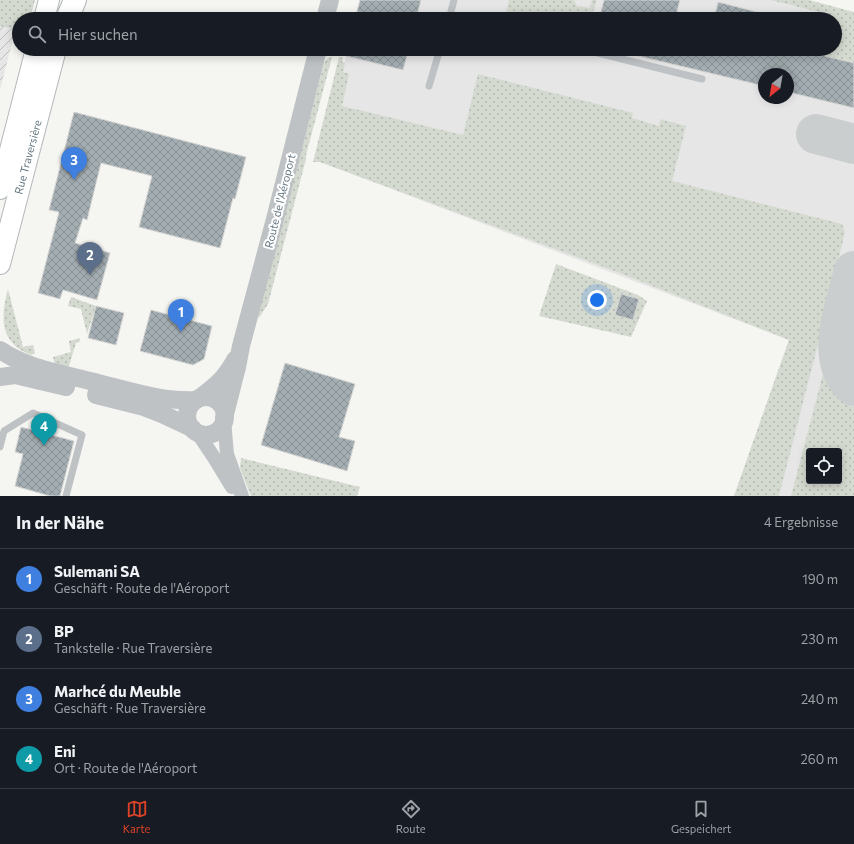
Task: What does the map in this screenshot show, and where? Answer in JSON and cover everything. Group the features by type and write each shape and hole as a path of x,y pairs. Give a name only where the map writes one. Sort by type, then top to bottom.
{"highway":[{"path":"70,12 75,0"}],"main road":[{"path":"46,12 49,0"},
{"path":"65,12 68,0"},
{"name":"Rue Traversière","path":"0,189 34,56"},
{"name":"Rue Traversière","path":"0,264 54,56"}],"street":[{"path":"327,12 330,0"},
{"name":"Route de l'Aéroport","path":"242,496 227,454 224,419 238,367 239,352 276,219 316,56"},
{"path":"0,350 19,361 47,370 168,399 213,398 222,406 224,419 222,426 213,433 202,434 162,414 144,407 15,375 0,377"},
{"name":"Route de l'Aéroport","path":"199,399 226,375 239,352"},
{"path":"199,399 189,408 187,413 189,424 216,459 237,496"}],"lane":[{"path":"450,12 454,0"},
{"path":"429,86 438,56"},
{"path":"610,56 702,79"},
{"path":"0,446 4,431 33,413 82,435 66,496"}],"shaded area":[{"path":"0,0 23,0 20,12 12,12 12,43 0,90"},
{"path":"0,0 35,0 32,12 12,12 12,29 0,26"},
{"path":"361,0 770,0 818,12 358,12"},
{"path":"509,0 574,0 577,6 590,8 592,0 597,0 593,12 506,12"},
{"path":"770,0 809,0 854,12 854,63 825,56 842,56 842,12 819,12"},
{"path":"842,18 854,21 854,496 734,496 789,340 320,162 346,56 842,56"},
{"path":"332,57 268,304 259,318 258,315 324,63 327,59"},
{"path":"339,57 343,57 342,62 345,63 343,72 349,74 342,106 463,135 478,74 633,113 632,118 659,126 660,119 686,126 672,181 842,224 845,232 779,496 734,496 789,340 612,270 320,162 313,162"},
{"path":"556,264 638,295 647,301 631,337 539,316"},
{"path":"8,289 23,347 33,345 35,353 31,355 13,344 5,328 4,310"},
{"path":"71,297 96,306 87,334 81,309 68,306"},
{"path":"80,338 80,341 76,343 68,369 55,364 53,357 71,352 69,341"},
{"path":"824,370 836,391 844,400 854,407 854,496 791,496"},
{"path":"241,458 360,487 357,496 251,496 240,468"}],"building":[{"path":"360,0 421,0 418,12 357,12"},
{"path":"604,0 680,0 677,12 601,12"},
{"path":"718,2 757,12 716,12"},
{"path":"346,56 407,56 403,70"},
{"path":"638,56 825,56 854,63 854,108 794,93 794,68 758,68 758,85"},
{"path":"74,112 246,157 235,199 233,198 220,248 139,227 152,176 101,163 87,220 83,218 75,243 110,253 97,300 63,290 60,299 38,293 59,212 49,210"},
{"path":"621,294 639,299 633,320 615,315"},
{"path":"96,306 124,313 116,345 88,338"},
{"path":"151,310 212,326 204,359 193,365 140,351"},
{"path":"285,363 355,384 339,437 355,441 347,471 261,445"},
{"path":"21,427 74,441 60,496 50,496 15,486 23,454 15,452"}],"taxiway":[{"path":"816,134 854,144"},
{"path":"854,271 842,315 838,346 840,361 845,374 854,386"}],"place":[{"name":"Marhcé du Meuble","path":"74,180"},
{"name":"BP","path":"90,275"},
{"name":"Sulemani SA","path":"181,332"},
{"name":"Eni","path":"44,446"}]}
